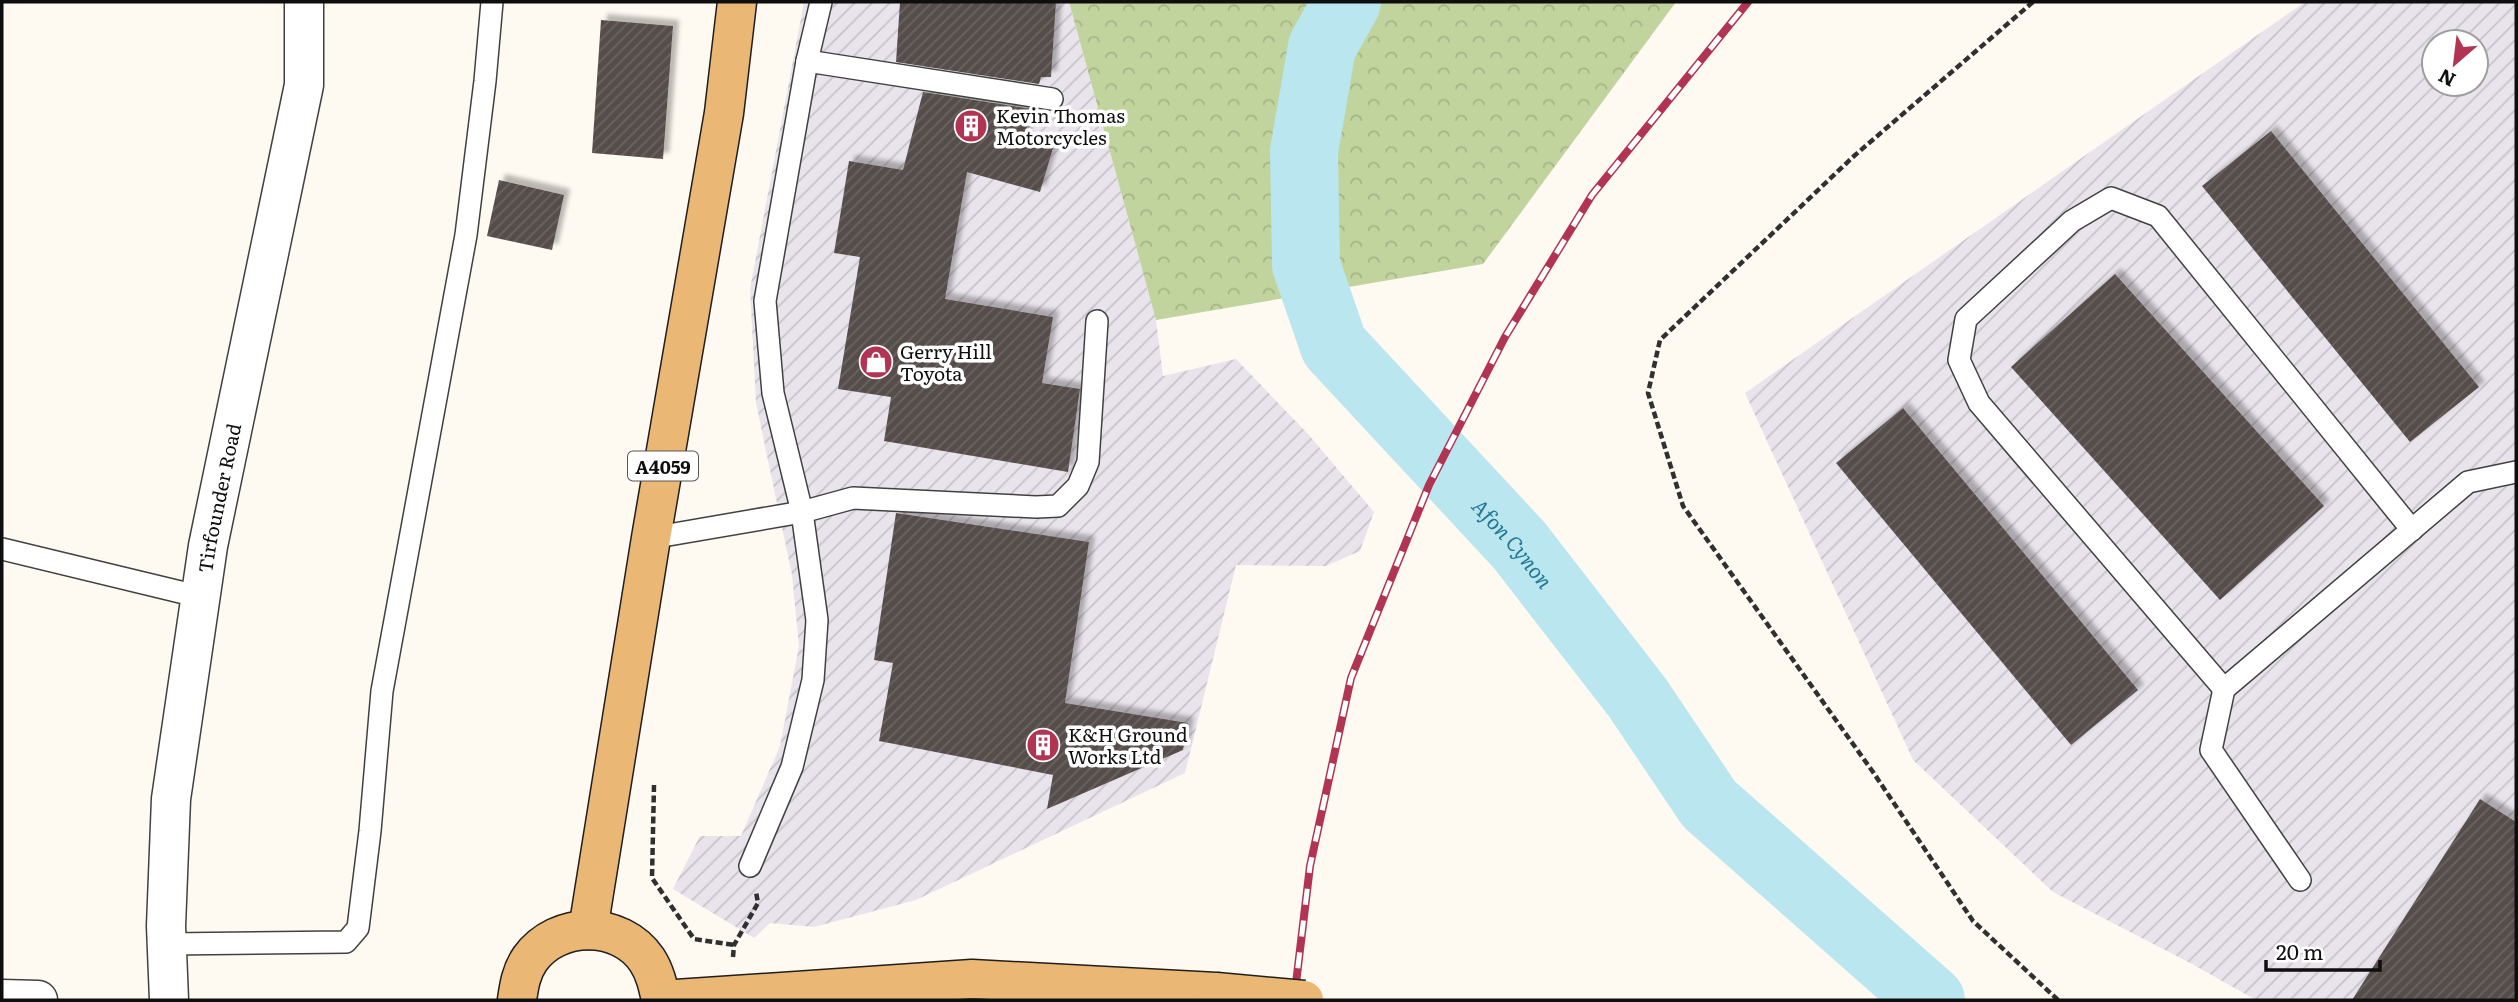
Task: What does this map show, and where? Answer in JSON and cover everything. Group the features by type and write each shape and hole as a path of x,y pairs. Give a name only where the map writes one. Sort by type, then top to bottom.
{"main road":[{"name":"A4059","path":"588,930 651,538 724,113 737,2"},
{"path":"517,1000 520,980 530,960 545,944 566,933 588,930 610,933 630,943 646,958 656,978 661,1000 972,979 1216,992 1304,1000"}],"street":[{"name":"Tirfounder Road","path":"169,1000 167,944 171,799 208,546 304,86 304,2"},
{"path":"2,999 38,1000"}],"lane":[{"path":"167,944 346,942 358,928 383,691 466,235 492,2"},
{"path":"750,866 792,767 813,680 817,620 802,512 773,393 765,301 807,61 821,2"},
{"path":"807,61 1052,99"},
{"path":"2224,689 1979,403 1959,360 1966,319 2072,221 2112,198 2158,216 2412,530"},
{"path":"651,538 802,512 853,498 1036,508 1058,506 1078,486 1088,462 1097,321"},
{"path":"2300,880 2211,750 2224,689 2469,482 2516,472"},
{"path":"2,549 201,597"}],"path":[{"path":"2034,2 1854,156 1660,340 1648,393 1683,506 1873,772 1973,921 2058,1000"},
{"path":"654,772 652,878 694,939 734,945"},
{"path":"730,996 734,945 758,904 750,866"}],"shaded area":[{"path":"804,2 1069,2 1156,320 1163,376 1236,359 1308,434 1374,512 1360,551 1326,566 1236,565 1185,773 916,900 814,927 770,923 754,938 673,889 700,836 741,836 780,746 799,646 792,575 756,403 750,289"},
{"path":"2305,2 2516,2 2516,1000 2256,1000 2053,892 1913,760 1745,393"}],"green space":[{"path":"1069,2 1676,2 1483,264 1156,320"}],"building":[{"path":"900,2 1056,2 1051,77 1041,77 1039,84 896,62"},
{"path":"601,20 673,26 663,159 592,153"},
{"path":"923,92 1032,109 1024,140 1053,148 1040,192 967,172 945,299 1053,317 1042,383 1080,389 1068,472 884,441 891,397 838,389 860,257 834,253 849,161 903,170"},
{"path":"2271,131 2479,387 2410,442 2202,186"},
{"path":"499,180 564,195 552,250 487,236"},
{"path":"2115,274 2324,506 2220,600 2011,367"},
{"path":"1903,408 2138,690 2071,745 1836,463"},
{"path":"896,513 1089,542 1065,703 1188,723 1183,750 1047,809 1053,775 879,741 893,663 874,660"},
{"path":"2480,799 2516,822 2516,1000 2352,1000"}],"waterway":[{"name":"Afon Cynon","path":"1347,2 1322,47 1304,151 1306,265 1334,346 1519,545 1637,697 1709,804 1931,1000"}],"railway":[{"path":"1294,1000 1310,866 1351,678 1429,485 1505,337 1592,195 1748,2"}],"place":[{"name":"Kevin Thomas Motorcycles","path":"971,126"},
{"name":"Gerry Hill Toyota","path":"876,362"},
{"name":"K&H Ground Works Ltd","path":"1043,745"}]}
